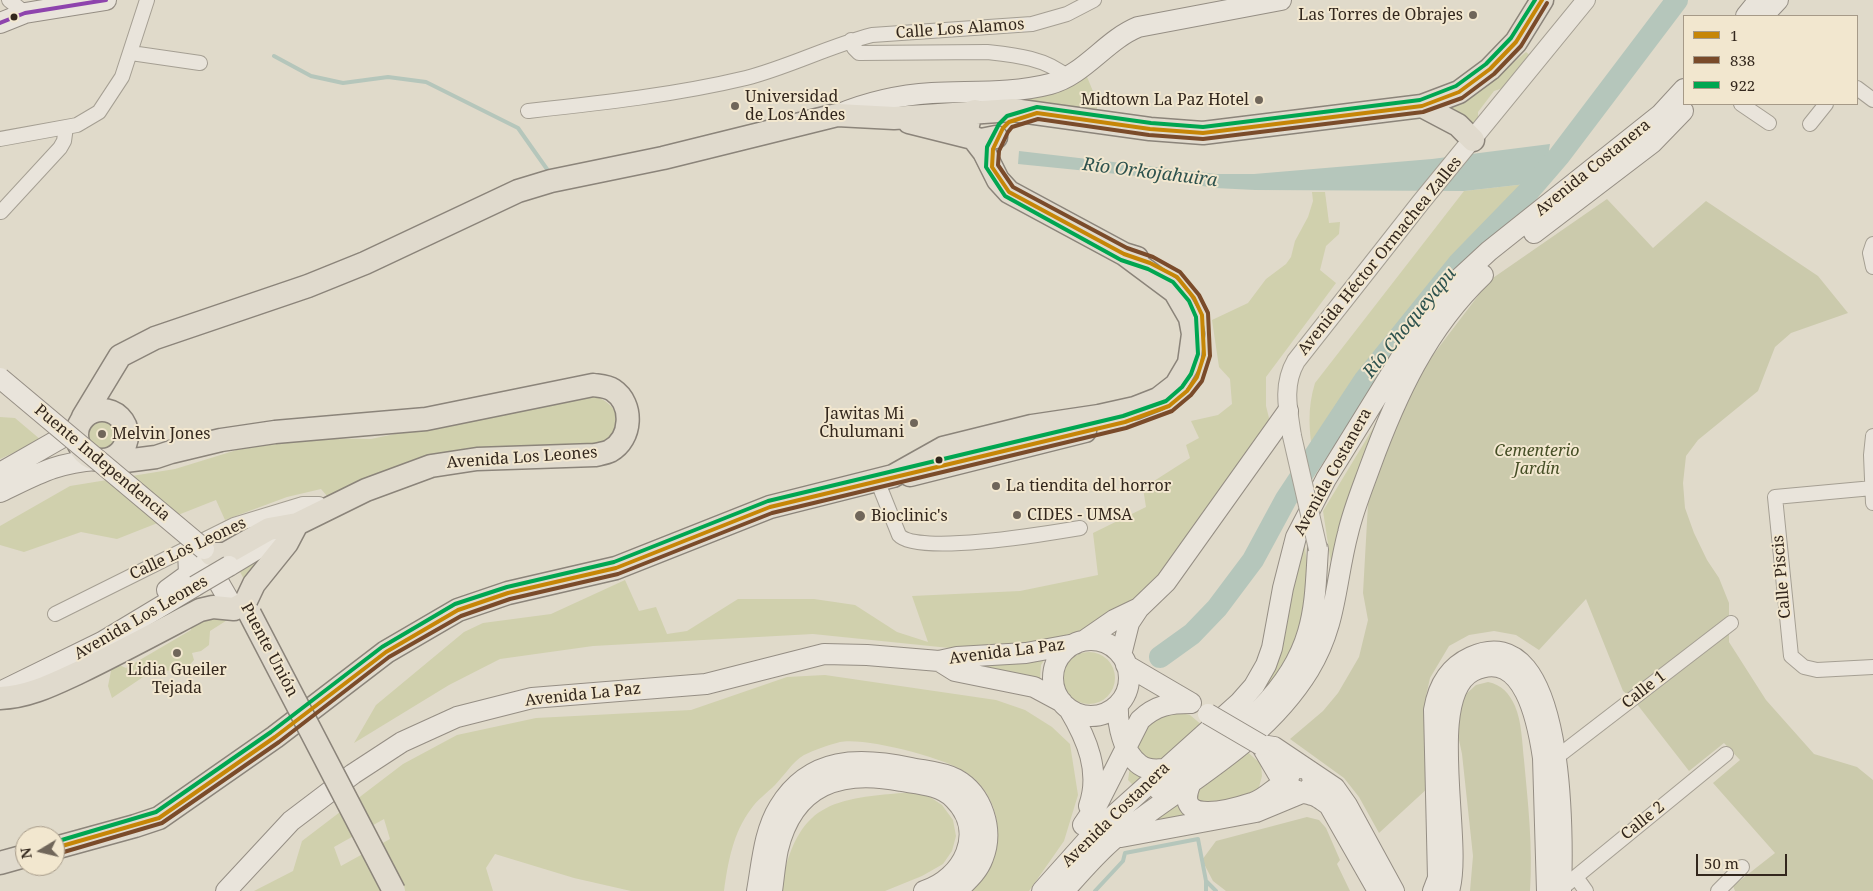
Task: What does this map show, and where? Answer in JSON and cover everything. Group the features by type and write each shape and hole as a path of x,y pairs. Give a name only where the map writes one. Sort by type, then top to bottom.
{"main road":[{"path":"0,23 25,13 106,0"},
{"path":"105,459 91,458 80,449 76,436 80,423 120,356 155,338 308,286 357,266 518,191 551,181 663,158 836,115 867,102 930,93 1024,89 1051,84 1067,77 1124,33 1138,27 1281,0"},
{"path":"836,115 894,118 999,109 1037,112 1150,129 1203,133 1422,106 1459,92 1490,69 1516,42 1542,0"},
{"path":"1747,15 1759,0"},
{"path":"1764,15 1778,0"},
{"name":"Avenida Costanera","path":"1147,792 1163,770 1240,703 1262,672 1272,648 1282,588 1296,537 1326,479 1400,356 1450,287 1490,251 1661,114 1683,90"},
{"name":"Avenida Costanera","path":"1064,891 1114,839 1190,785 1281,710 1311,667 1333,619 1348,532 1371,465 1397,398 1440,323 1464,293 1493,266 1652,143 1689,105"},
{"path":"1422,106 1458,125 1473,140"},
{"path":"65,845 159,818 275,738 386,652 458,610 508,593 616,568 770,507 1132,420 1154,413 1184,395 1197,377 1204,356 1204,333 1198,307 1186,287 1176,277 1150,263 1124,254 1009,192 984,152 970,136 967,123 975,111"},
{"path":"992,167 996,138 1009,122 1037,112"},
{"path":"894,118 981,140 996,138"},
{"path":"0,492 49,468 74,462 105,459 124,447 123,424 116,386 121,372 135,348"},
{"name":"Puente Independencia","path":"0,378 208,555"},
{"name":"Avenida Los Leones","path":"105,459 125,461 156,457 171,452 275,432 426,419 594,386 612,390 626,407 628,419 626,432 619,443 610,451 595,455 477,459 431,466 366,490 297,524"},
{"name":"Puente Independencia","path":"0,393 208,555"},
{"path":"0,473 80,423 98,409 107,410 123,424"},
{"path":"1163,770 1151,770 1140,766 1126,746 1117,722 1121,700 1128,686 1124,660 1129,623 1139,608 1166,582 1198,541 1288,411"},
{"name":"Avenida Los Leones","path":"123,424 142,442 171,452"},
{"path":"37,676 44,663 93,636 186,578 190,570 208,555 219,555 231,551 269,529 297,524"},
{"path":"0,698 28,694 52,684 110,658 200,610 213,607 242,611 254,584 287,543 297,524"},
{"path":"1318,549 1327,573 1325,639"},
{"path":"1077,853 1097,841 1147,792 1256,714 1272,698 1289,674 1310,625 1316,591 1318,549"},
{"name":"Avenida Los Leones","path":"0,692 37,676 102,642 195,586 208,555"},
{"name":"Puente Unión","path":"208,555 215,576 242,611 394,891"},
{"path":"1077,853 1083,825 1092,798 1093,773 1090,752 1082,730 1056,692 1054,670 1062,654 1114,620 1139,608"},
{"name":"Puente Unión","path":"242,611 379,891"},
{"path":"1080,642 1106,643 1124,660 1171,693 1261,745 1274,748 1329,805 1344,814 1383,887"},
{"name":"Avenida La Paz","path":"226,891 291,821 353,774 402,742 458,717 532,698 706,684 824,654 867,655 939,661 957,657 1026,653 1080,642"},
{"path":"1433,891 1438,875 1442,751 1455,690 1468,674 1498,652 1518,660 1534,677 1551,731 1550,758 1558,887"},
{"name":"Avenida La Paz","path":"939,661 955,671 1034,687 1065,706"},
{"path":"1065,706 1084,715 1100,715 1121,700 1137,692 1171,693"},
{"path":"1083,825 1098,804 1140,720 1151,710 1161,705 1191,703"},
{"path":"1261,745 1272,764 1273,776 1268,794"},
{"path":"1126,746 1121,772 1123,784 1130,791 1147,792"},
{"path":"1442,751 1452,864 1449,891"},
{"path":"757,891 771,822 789,793 819,771 836,764 857,760 882,762 943,774 964,784 974,794 985,817 987,846 976,872 957,891"},
{"path":"1272,764 1301,778"},
{"path":"772,891 778,850 785,830 806,798 817,789 837,779 857,776 882,776 945,791 962,808 970,829 966,853 953,875 936,887 924,891"},
{"path":"1190,785 1186,795 1187,801 1192,809 1201,813 1253,803 1280,784 1301,778"},
{"path":"1114,839 1256,812 1301,778"},
{"name":"Avenida Costanera","path":"1042,891 1077,853"},
{"path":"0,862 15,858"}],"street":[{"path":"9,0 25,13"},
{"path":"0,139 77,125 99,112 122,77 147,0"},
{"name":"Calle Los Alamos","path":"528,111 622,100 747,78 851,40 872,35 1032,24 1066,14 1094,0"},
{"name":"Avenida Héctor Ormachea Zalles","path":"1318,549 1288,411 1287,385 1296,361 1421,202 1586,0"},
{"path":"851,40 854,48 859,53 987,52 1007,54 1048,64 1067,77"},
{"path":"131,53 200,63"},
{"path":"1858,89 1873,100"},
{"path":"1742,105 1769,124"},
{"path":"1810,124 1825,105"},
{"path":"1,212 60,148 64,141 66,127"},
{"path":"1873,244 1870,253 1873,267"},
{"path":"1873,436 1873,503"},
{"path":"885,478 900,535 904,540 911,542 955,543 1013,539 1080,528"},
{"name":"Calle Piscis","path":"1872,488 1775,497 1791,656 1804,667 1816,670 1873,667"},
{"name":"Calle Los Leones","path":"55,614 234,525 304,504 319,504 323,510"},
{"name":"Calle 1","path":"1550,758 1731,623"},
{"name":"Calle 2","path":"1558,887 1726,754"},
{"path":"1718,891 1742,867"},
{"path":"1558,887 1586,891"}],"green space":[{"path":"1526,52 1532,57 1503,88 1494,91 1478,112 1478,121 1474,126 1445,112 1487,85"},
{"path":"1085,72 1097,101 1097,110 1027,101 935,103 1050,94 1065,88"},
{"path":"1544,182 1462,260 1431,293 1360,384 1313,457 1310,420 1315,383 1464,191"},
{"path":"1312,192 1325,192 1329,223 1340,222 1339,234 1326,246 1320,270 1336,283 1266,377 1266,406 1270,422 1163,576 1133,602 1095,626 1015,648 969,650 813,634 593,646 500,659 449,685 354,743 376,705 464,632 483,623 551,614 625,580 639,611 656,607 667,634 687,631 738,599 814,599 855,605 897,632 928,642 912,596 1020,591 1098,575 1093,533 1146,507 1143,488 1190,458 1186,445 1199,438 1191,421 1218,415 1232,404 1230,379 1219,367 1212,320 1248,303 1266,279 1286,264 1291,257 1295,241 1308,217 1313,201"},
{"name":"Cementerio Jardín","path":"1607,199 1653,248 1706,201 1818,276 1848,313 1791,333 1775,347 1758,391 1698,440 1686,456 1683,483 1685,508 1694,533 1707,560 1719,578 1729,603 1729,642 1766,700 1814,754 1857,767 1873,780 1873,891 1735,891 1733,886 1775,853 1713,783 1740,760 1724,743 1689,771 1633,699 1623,691 1586,599 1539,650 1516,635 1494,631 1469,635 1449,646 1430,678 1426,696 1429,787 1379,833 1359,797 1344,778 1290,739 1323,711 1338,693 1359,657 1368,620 1363,593 1368,504 1390,430 1417,376 1490,280"},
{"path":"587,394 608,403 618,418 618,426 614,434 606,441 595,446 456,450 425,458 327,496 321,489 287,497 225,520 216,500 117,539 81,532 24,552 0,545 0,526 70,486 175,469 253,445 300,438 371,439"},
{"path":"0,417 15,418 41,440 0,459"},
{"path":"99,417 112,420 119,432 116,446 104,453 84,438 88,425"},
{"path":"1378,420 1332,570 1323,511"},
{"path":"1304,542 1308,569 1306,600 1295,646 1262,697 1244,707"},
{"path":"280,543 246,583 239,570"},
{"path":"232,617 210,631 209,645 201,651 192,653 194,660 185,670 149,673 112,698 108,686 112,666 117,664 126,668 191,630 192,620"},
{"path":"1089,652 1103,656 1111,664 1115,678 1111,692 1103,700 1089,704 1075,700 1067,692 1063,678 1067,664 1075,656"},
{"path":"1046,657 1041,665 1040,680 956,664"},
{"path":"825,675 996,700 1025,710 1052,727 1070,744 1078,795 1064,841 1029,891 970,891 982,879 991,865 998,832 996,815 990,799 980,785 967,773 957,767 924,755 886,746 852,741 840,742 804,755 753,806 736,838 724,891 631,891 574,878 495,854 486,868 493,891 254,891 293,871 302,841 403,764 457,735 536,718 691,710 787,677","holes":["384,819 390,839 341,866 334,847"]},
{"path":"1488,682 1501,687 1508,693 1519,719 1530,825 1530,891 1470,891 1473,856 1462,754 1456,726 1465,695 1476,685"},
{"path":"1177,712 1190,715 1203,726 1162,761 1149,762 1138,749 1142,734 1156,720"},
{"path":"1244,749 1261,764 1262,776 1258,791 1209,806 1196,801 1197,788"},
{"path":"1130,767 1146,776 1135,787 1128,780"},
{"path":"913,792 930,797 942,805 953,820 956,836 952,851 943,864 922,876 885,891 780,891 787,861 797,839 808,822 822,810 839,803 860,798"},
{"path":"1180,799 1197,819 1136,832"},
{"path":"1307,817 1319,820 1326,828 1340,860 1337,864 1350,891 1226,891 1213,881 1202,860 1216,841"}],"water":[{"name":"Río Orkojahuira","path":"1550,144 1544,182 1464,191 1255,190 1215,188 1147,177 1018,164 1019,151 1216,174 1254,174 1432,159"}],"waterway":[{"name":"Río Choqueyapu","path":"1160,657 1192,634 1217,608 1253,560 1286,499 1364,381 1459,263 1528,192 1559,156 1677,0"},
{"path":"274,56 311,76 343,83 388,77 426,82 518,128 549,172"},
{"path":"1095,891 1123,861 1125,853 1198,839 1206,881 1216,891"},
{"path":"1206,881 1206,891"}],"transit line":[{"path":"0,23 25,13 106,0"},
{"name":"922","path":"65,839 156,812 271,732 382,647 455,604 507,587 614,562 768,501 1123,416 1166,401 1182,387 1191,374 1198,354 1196,317 1189,301 1173,282 1148,269 1121,260 1005,196 986,167 987,147 999,124 1007,116 1037,107 1151,123 1203,127 1420,100 1456,86 1486,64 1511,38 1535,0"},
{"name":"1","path":"65,845 159,818 275,737 386,652 458,610 508,593 616,568 770,507 1125,422 1169,406 1187,391 1197,377 1204,355 1202,315 1194,298 1177,277 1150,263 1124,254 1009,192 992,167 993,149 1003,128 1009,122 1037,113 1150,129 1203,133 1422,106 1459,92 1490,69 1516,42 1542,0"},
{"name":"838","path":"65,852 162,823 279,742 389,657 461,616 510,599 618,574 772,513 1126,428 1172,411 1191,395 1202,381 1210,356 1208,313 1199,295 1180,272 1153,257 1127,248 1013,187 998,165 999,151 1012,127 1038,119 1149,135 1203,139 1423,112 1462,98 1494,74 1521,46 1547,3"}],"place":[{"name":"Las Torres de Obrajes","path":"1473,15"},
{"name":"Midtown La Paz Hotel","path":"1259,100"},
{"name":"Universidad de Los Andes","path":"735,106"},
{"name":"Jawitas Mi Chulumani","path":"914,423"},
{"name":"Melvin Jones","path":"102,434"},
{"name":"La tiendita del horror","path":"996,486"},
{"name":"CIDES - UMSA","path":"1017,515"},
{"name":"Bioclinic's","path":"860,516"},
{"name":"Lidia Gueiler Tejada","path":"177,653"}]}
